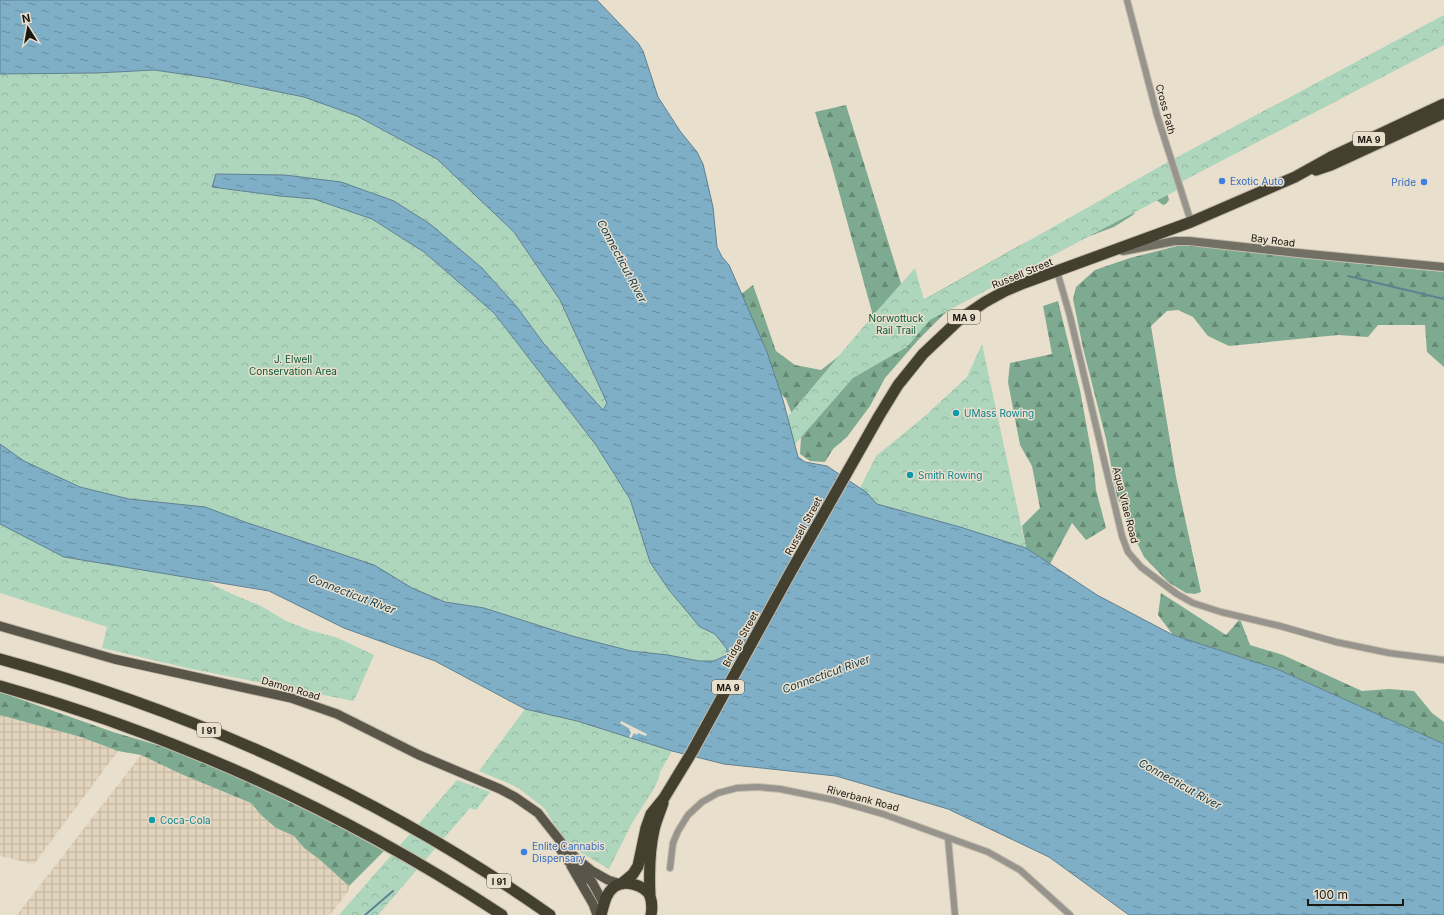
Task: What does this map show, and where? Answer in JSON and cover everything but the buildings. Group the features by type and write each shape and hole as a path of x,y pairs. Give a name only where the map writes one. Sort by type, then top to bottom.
{"highway":[{"name":"Russell Street","path":"789,575 870,432 907,372 951,327 985,302 1006,291 1057,271 1191,222 1295,177 1331,157 1444,104"},
{"name":"Russell Street","path":"1295,177 1331,166 1444,113"},
{"name":"Bridge Street","path":"602,911 606,897 613,888 621,884 633,874 638,866 647,823 651,814 664,798 692,752 789,575"},
{"name":"I 91","path":"0,659 110,692 255,749 317,778 447,848 550,915"},
{"name":"I 91","path":"0,686 98,716 203,756 284,792 391,847 431,870 502,915"},
{"name":"Bridge Street","path":"652,914 649,866 655,828 664,798"},
{"path":"621,884 628,883 638,886 650,896"}],"main road":[{"name":"Bay Road","path":"1100,256 1163,243 1189,241 1444,267"},
{"name":"Damon Road","path":"0,626 114,659 291,698 337,714 418,755 516,797 538,813 570,852 592,871 608,880 621,884"},
{"name":"Damon Road","path":"551,830 560,849 593,904 602,911"},
{"name":"Damon Road","path":"568,861 592,882 602,911"}],"street":[{"name":"Cross Path","path":"1127,0 1157,115 1191,222"},
{"name":"Aqua Vitae Road","path":"1057,271 1070,316 1122,536 1128,552 1140,567 1185,599 1210,609 1280,626 1336,642 1390,653 1444,660"},
{"name":"Riverbank Road","path":"670,868 673,843 678,831 695,808 710,797 727,790 746,787 780,789 840,802 895,817 988,852 1010,863 1030,878 1070,915"},
{"path":"948,838 955,915"}],"shaded area":[{"path":"0,715 81,737 118,751 34,864 0,856"},
{"name":"Coca-Cola","path":"141,755 181,774 251,803 261,815 276,828 294,836 304,848 319,859 349,886 349,890 330,915 17,915"}],"green space":[{"name":"Norwottuck Rail Trail","path":"1444,15 1444,45 1183,181 1177,190 930,320 907,347 853,378 733,515 719,498 875,313 915,268 924,300 1166,163"},
{"name":"J. Elwell Conservation Area","path":"154,70 210,78 304,97 357,116 437,159 514,232 560,300 607,403 603,411 544,344 517,307 482,268 285,175 217,174 212,187 314,199 372,219 424,252 494,313 596,445 630,499 650,562 669,590 700,627 715,634 727,649 727,655 714,661 699,661 668,655 631,651 572,636 484,608 445,602 205,507 129,499 80,487 24,461 0,444 0,74 97,73"},
{"path":"846,105 907,303 918,303 1019,246 1095,209 1165,185 1169,200 1163,205 1151,196 1144,199 1133,215 1114,227 1076,241 969,292 919,339 885,378 870,406 847,437 833,449 825,462 810,461 800,454 801,438 786,399 774,386 740,295 753,285 776,351 795,365 821,370 869,333 872,312 831,163 815,112"},
{"path":"1181,245 1205,245 1333,261 1444,272 1444,367 1427,352 1425,325 1378,325 1368,337 1338,335 1229,346 1208,336 1193,317 1178,310 1167,311 1151,326 1176,477 1201,592 1195,594 1186,593 1168,582 1144,557 1130,528 1117,496 1106,439 1083,348 1073,299 1076,287 1095,270 1130,258"},
{"path":"1058,301 1080,390 1094,467 1096,490 1106,528 1086,540 1072,523 1050,564 1026,548 1022,526 1040,508 1032,466 1020,445 1008,382 1010,363 1052,354 1043,306"},
{"path":"982,344 1026,548 960,527 877,504 860,488 876,456 924,417 967,377"},
{"path":"0,523 40,539 198,577 261,606 286,621 309,630 338,638 374,655 354,701 187,668 102,648 107,627 0,593"},
{"path":"1161,593 1226,635 1240,619 1250,645 1283,655 1362,691 1389,689 1414,691 1432,713 1444,722 1444,744 1277,669 1173,635 1158,615"},
{"path":"0,692 113,732 164,747 264,788 341,827 384,851 349,886 319,859 304,848 294,836 276,828 261,815 251,803 181,774 141,755 118,751 81,737 0,715"},
{"path":"525,709 577,721 672,751 660,772 652,792 632,823 609,869 571,847 559,832 544,808 517,787 479,771"},
{"path":"457,780 490,792 476,810 470,808 378,915 339,915"}],"water":[{"name":"Connecticut River","path":"0,0 597,0 638,43 643,51 658,97 680,131 697,152 703,164 713,207 717,247 722,257 729,265 767,352 783,400 798,457 805,462 827,466 866,492 877,504 960,527 1026,548 1097,595 1173,635 1277,669 1444,744 1444,915 1129,915 1049,857 948,809 836,776 724,764 672,751 577,721 525,709 435,661 344,628 269,591 64,557 0,524 0,444 24,461 80,487 129,499 205,507 245,522 374,565 412,588 445,602 484,608 572,636 631,651 668,655 699,661 714,661 727,655 727,649 715,634 700,627 669,590 650,562 630,499 596,445 494,313 424,252 372,219 314,199 212,187 216,174 285,175 341,182 394,201 430,224 482,268 517,307 544,344 603,410 607,403 560,300 514,232 437,159 357,116 304,97 210,78 154,70 97,73 0,74"}],"pier":[{"path":"621,721 647,734 646,736 638,733 637,735 634,733 631,738 629,737 631,732 629,731 630,729 620,723"}],"waterway":[{"path":"1348,276 1444,299"},
{"path":"365,915 393,891"}],"place":[{"name":"Exotic Auto","path":"1222,181"},
{"name":"Pride","path":"1424,182"},
{"name":"UMass Rowing","path":"956,413"},
{"name":"Smith Rowing","path":"910,475"},
{"name":"Coca-Cola","path":"152,820"},
{"name":"Enlite Cannabis Dispensary","path":"524,852"}]}
